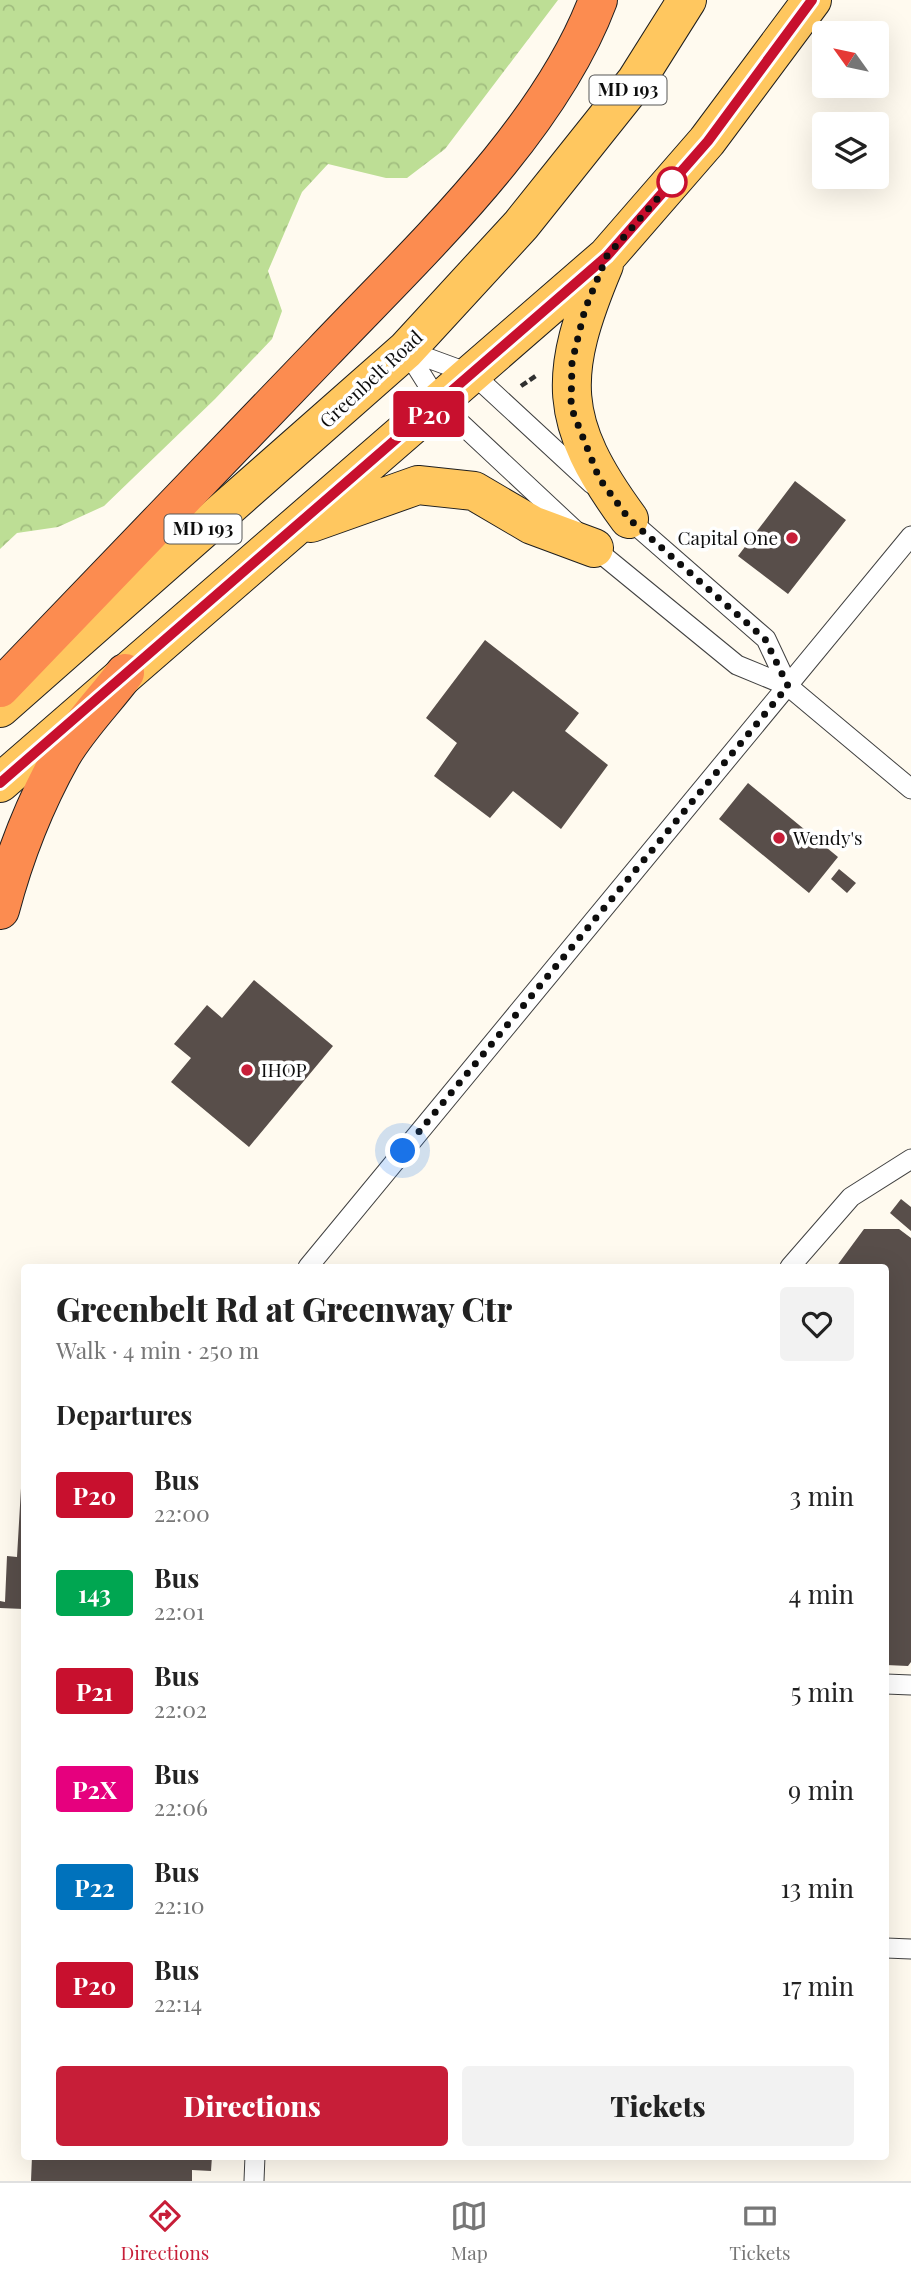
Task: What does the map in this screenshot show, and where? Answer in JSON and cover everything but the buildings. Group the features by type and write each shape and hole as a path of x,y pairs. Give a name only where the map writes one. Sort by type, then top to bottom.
{"highway":[{"path":"0,688 424,247 519,137 556,85 584,37 598,0"},
{"path":"0,911 8,880 36,808 63,753 125,674"}],"main road":[{"name":"Greenbelt Road","path":"0,708 406,351 521,225 636,81 687,0"},
{"name":"MD 193","path":"0,783 474,375 607,256 708,141 812,0"},
{"path":"607,256 585,309 572,362 571,407 599,478 629,519"},
{"path":"296,528 343,514 418,485 474,491 532,525 594,548"}],"lane":[{"path":"406,351 474,375 629,519 765,639 788,686"},
{"path":"406,351 440,404 594,548 737,665 788,686 911,789"},
{"path":"310,1264 911,536"},
{"path":"793,1264 851,1197 911,1159"},
{"path":"889,1684 911,1685"},
{"path":"889,1948 911,1949"},
{"path":"254,2181 255,2160"}],"path":[{"path":"520,387 544,371"}],"green space":[{"path":"0,0 558,0 445,149 407,178 386,178 328,164 302,192 268,271 282,311 272,339 215,399 104,506 58,527 17,533 0,549"}],"bus line":[{"name":"P20","path":"0,783 507,346 607,256 708,141 812,0"}],"place":[{"name":"Capital One","path":"792,538"},
{"name":"Wendy's","path":"779,838"},
{"name":"IHOP","path":"247,1070"}],"route":[{"path":"403,1151 788,686 765,639 629,519 599,478 582,441 571,407 572,362 585,309 607,256 674,180 672,182"}]}
